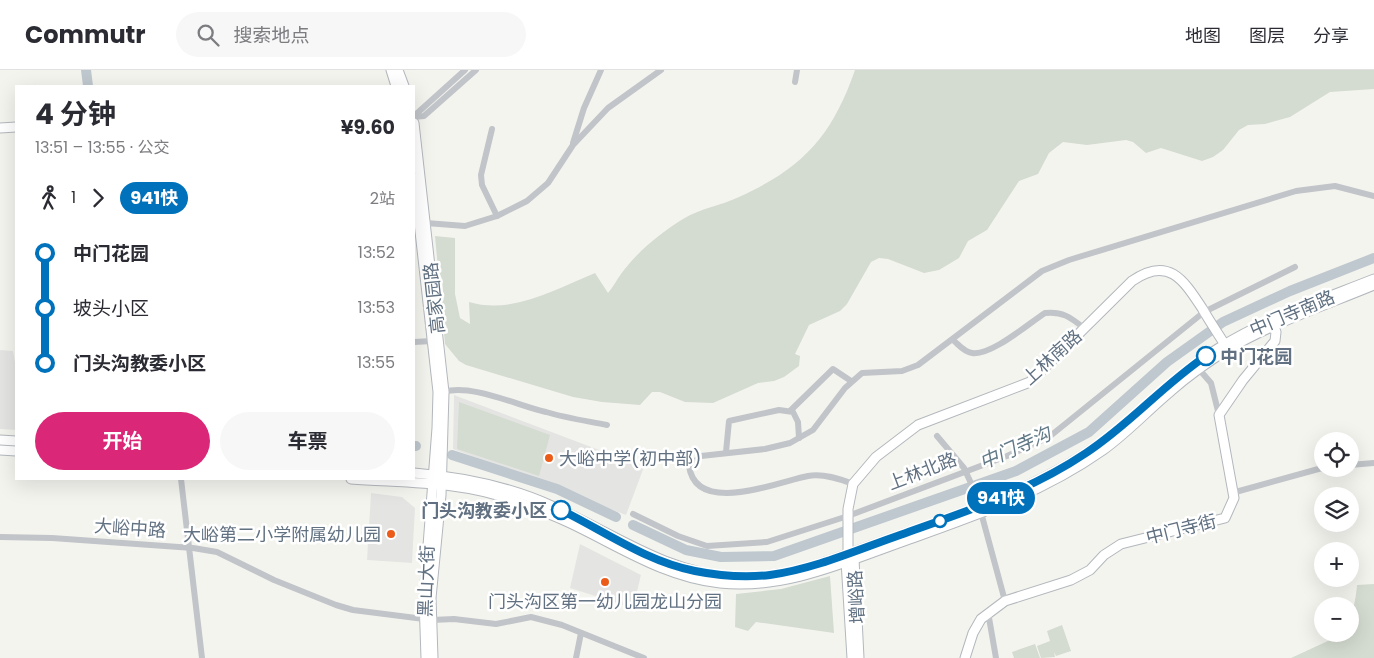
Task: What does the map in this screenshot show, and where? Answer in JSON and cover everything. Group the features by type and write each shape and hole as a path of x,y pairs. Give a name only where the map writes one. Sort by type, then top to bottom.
{"main road":[{"path":"391,70 396,85"},
{"path":"398,70 404,85"},
{"path":"0,128 15,128"},
{"name":"高家园路","path":"415,140 420,223 438,392 438,474"},
{"name":"高家园路","path":"415,186 444,392 438,474"},
{"name":"上林南路","path":"850,558 848,520 854,484 876,458 918,425 1012,391 1030,382 1132,280 1150,270 1163,270 1184,280 1224,343"},
{"name":"中门寺南路","path":"850,558 981,510 1047,478 1087,453 1224,343 1374,279"},
{"name":"中门寺南路","path":"1272,323 1374,285"},
{"path":"1219,415 1243,380 1275,342 1272,323"},
{"name":"中门寺街","path":"965,658 973,633 981,619 1005,601 1071,580 1090,570 1104,555 1121,544 1224,518 1231,508 1234,498 1219,415"},
{"path":"0,440 15,441"},
{"path":"0,450 15,451"},
{"path":"415,473 438,474 520,493 553,506 662,561 692,571 736,577 771,574 850,558"},
{"name":"黑山大街","path":"426,658 438,474"},
{"path":"368,480 437,484 482,490 509,498 570,523 655,566 719,583 764,583 800,576 850,558"},
{"name":"增峪路","path":"850,558 852,658"},
{"name":"增峪路","path":"850,558 859,658"},
{"name":"黑山大街","path":"428,619 433,658"}],"street":[{"path":"415,116 464,70"},
{"path":"415,117 424,116 476,70"},
{"path":"573,145 584,108 601,70"},
{"path":"420,223 465,226 497,216 527,201 548,183 573,145 608,108 662,70"},
{"path":"795,82 797,70"},
{"path":"492,129 480,175 482,185 497,216"},
{"path":"854,484 824,476 809,476 758,490 717,493 707,490 693,480 688,466 701,456 765,449 799,438 813,430 851,381 862,373 902,371 910,368 953,340 1042,271 1069,260 1296,191 1335,186 1374,196"},
{"name":"上林北路","path":"634,514 678,536 707,546 767,542 848,520 965,471 1007,456 1049,437 1204,312 1295,267"},
{"path":"953,340 966,351 973,354 986,352 1044,313 1055,312 1067,315 1084,328"},
{"path":"415,342 432,341"},
{"path":"1197,366 1211,383 1219,415"},
{"path":"726,452 728,421 779,410 791,410 833,369 851,381"},
{"path":"444,392 453,389 473,392 548,413 607,425"},
{"path":"791,410 798,422 799,438"},
{"path":"937,436 965,471 976,494 1005,601"},
{"path":"1359,464 1374,463"},
{"path":"1232,493 1314,470"},
{"path":"181,480 202,658"},
{"name":"大峪中路","path":"0,537 22,536 188,548 217,552 274,580 353,610 428,619 454,618 496,624 531,617 582,633 644,658"},
{"path":"988,612 996,658"},
{"path":"576,658 582,633"}],"shaded area":[{"path":"855,70 1374,70 1374,89 1330,92 1290,117 1265,124 1248,125 1239,130 1223,150 1213,157 1202,161 1161,148 1146,153 1133,142 1126,140 1087,145 1063,142 1049,153 1038,174 1019,181 987,230 968,241 959,258 939,270 924,273 888,259 879,258 871,262 847,304 840,311 809,325 795,354 800,356 799,366 784,377 774,381 758,383 713,403 685,402 660,392 652,392 640,405 602,402 573,397 466,365 459,361 445,344 435,236 455,238 455,294 460,318 470,324 469,302 485,305 517,303 549,293 595,273 608,293 634,258 657,237 674,225 697,212 732,200 761,186 798,161 825,132 836,114"},
{"path":"0,350 13,351 15,362 15,430 0,429"},
{"name":"大峪中学(初中部)","path":"454,395 644,467 626,515 453,449"},
{"path":"459,402 550,435 539,476 457,449"},
{"name":"大峪第二小学附属幼儿园","path":"371,493 402,497 415,508 412,563 367,560"},
{"name":"门头沟区第一幼儿园龙山分园","path":"580,544 641,575 633,608 570,588"},
{"path":"830,576 834,633 756,622 748,631 735,627 736,594 781,589"},
{"path":"1374,584 1374,658 1291,658 1326,642 1359,642 1359,597 1355,597 1357,587 1359,587 1359,585"},
{"path":"1062,625 1071,651 1056,656 1054,652 1055,657 1041,658 1037,646 1050,641 1047,631"},
{"path":"1035,644 1040,658 1014,658 1012,652"}],"waterway":[{"name":"中门寺沟","path":"86,70 88,85"},
{"name":"中门寺沟","path":"633,525 686,550 721,557 774,556 1016,471 1089,432 1167,362 1223,322 1290,291 1374,258"},
{"name":"中门寺沟","path":"452,455 557,489 616,517"}],"bus line":[{"name":"941快","path":"561,510 636,549 662,561 692,571 736,577 771,574 800,568 831,560 940,521 992,502 1047,478 1105,440 1151,399 1206,356"}],"place":[{"name":"中门花园","path":"1206,356"},
{"name":"大峪中学(初中部)","path":"549,458"},
{"name":"门头沟教委小区","path":"561,510"},
{"name":"大峪第二小学附属幼儿园","path":"391,534"},
{"name":"门头沟区第一幼儿园龙山分园","path":"605,582"}]}
